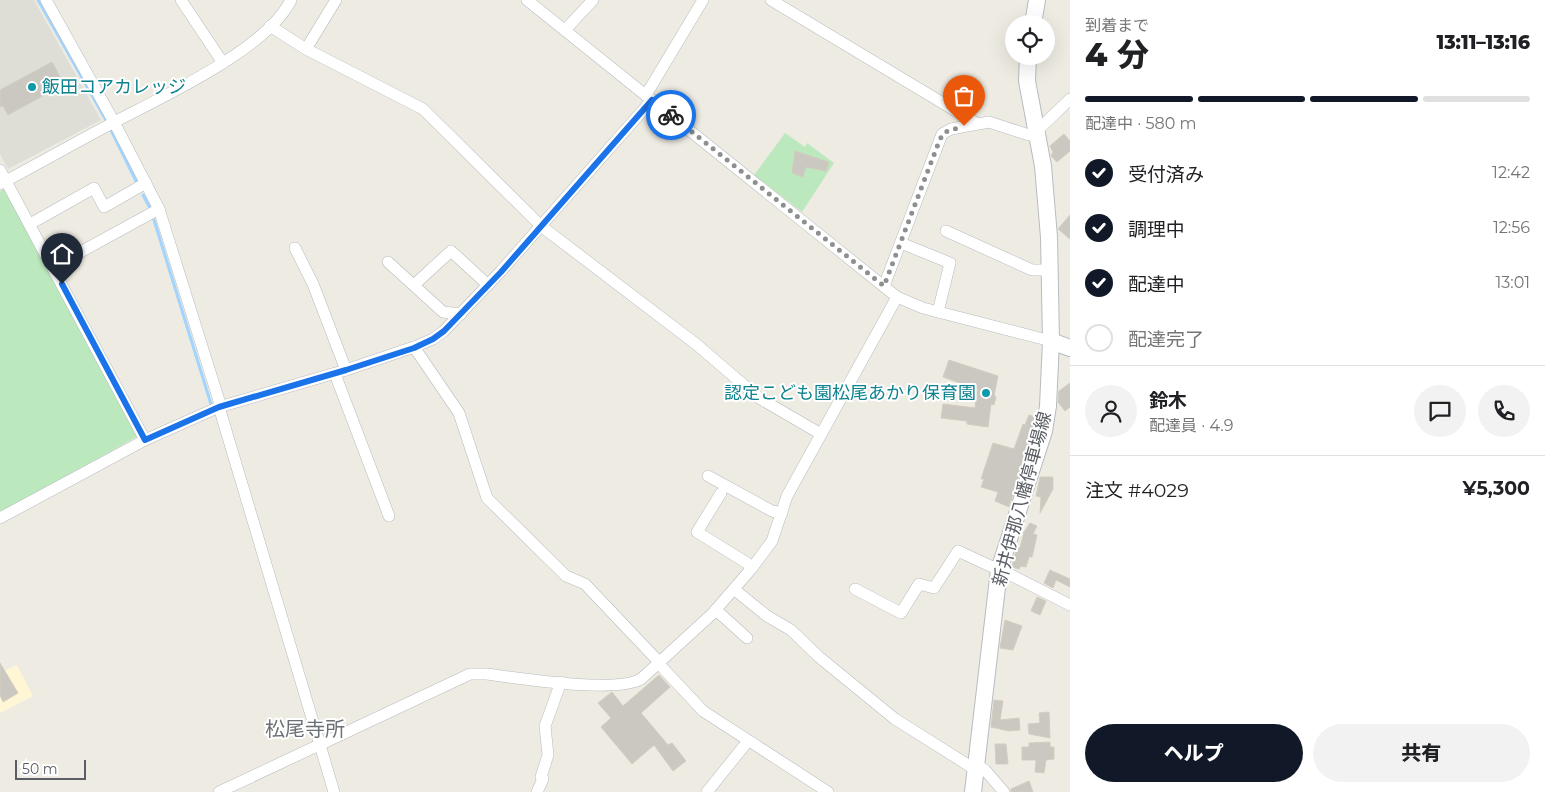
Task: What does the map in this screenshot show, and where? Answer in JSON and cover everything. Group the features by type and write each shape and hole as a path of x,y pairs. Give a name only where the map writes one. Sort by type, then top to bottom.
{"main road":[{"path":"1034,15 1036,0"},
{"name":"新井伊那八幡停車場線","path":"974,792 999,569 1044,431 1048,406 1051,341 1047,207 1037,131 1027,81 1028,65"},
{"path":"1051,341 1070,348"}],"street":[{"path":"46,0 110,124 146,183 159,209 334,792"},
{"path":"181,0 223,64"},
{"path":"3,183 223,64 270,26 286,9 290,0"},
{"path":"306,49 336,0"},
{"path":"527,0 897,297 923,308 1051,341"},
{"path":"565,30 593,0"},
{"path":"0,518 145,440 220,407 334,374 414,348 433,339 461,314 541,226 649,98 703,0"},
{"path":"771,0 976,124"},
{"path":"270,26 306,49 423,109 541,226 696,344 759,398 821,434"},
{"path":"884,286 942,134 951,129 989,122 1030,135 1037,131 1070,99"},
{"path":"0,170 3,183 30,224 145,440"},
{"path":"30,224 94,188 104,207 146,183"},
{"path":"53,267 159,209"},
{"path":"946,231 1032,270 1050,270"},
{"path":"901,243 950,263 938,312"},
{"path":"295,248 313,284 346,370"},
{"path":"414,286 451,251 488,285"},
{"path":"388,262 443,312 461,314"},
{"path":"219,792 470,674 599,686 628,684 640,679 716,610 735,590 772,541 787,496 897,297"},
{"path":"414,348 459,413 487,498 566,576 585,584 703,711 828,792"},
{"path":"334,374 390,516"},
{"path":"708,476 772,511 782,513"},
{"path":"721,493 697,532 752,568"},
{"path":"855,589 901,613 919,584 934,588 958,551 999,569 1070,605"},
{"path":"735,590 767,616 791,630 819,657 895,719 976,768 985,770 1004,792"},
{"path":"716,610 747,638"},
{"path":"537,792 543,779 541,777 548,755 545,726 561,682"},
{"path":"707,792 748,741"}],"shaded area":[{"path":"0,0 34,0 101,120 8,169 0,154"},
{"path":"17,665 33,696 0,713 0,673"}],"green space":[{"path":"785,133 805,147 807,143 834,163 802,212 754,175"},
{"path":"4,189 138,436 0,513 0,191"}],"building":[{"name":"飯田コアカレッジ","path":"52,62 64,84 8,115 3,106 0,107 0,90"},
{"path":"1064,134 1070,141 1070,151 1057,162 1051,156 1053,152 1050,146"},
{"path":"795,151 829,162 826,171 806,167 803,177 792,173"},
{"path":"1070,215 1070,239 1058,229"},
{"name":"認定こども園松尾あかり保育園","path":"949,360 998,376 994,396 996,397 994,405 991,404 988,427 967,424 967,421 941,418 943,404 975,408 977,389 943,377"},
{"path":"1070,383 1070,407 1065,411 1058,402 1059,391"},
{"path":"1029,415 1036,417 1034,429 1009,507 995,501 998,492 981,487 984,479 981,479 993,443 1014,449 1023,424 1025,425"},
{"path":"1040,477 1053,477 1053,489 1040,513 1041,497 1036,496"},
{"path":"1030,523 1037,526 1033,534 1037,535 1032,557 1029,557 1026,567 1021,566 1019,569 1012,567 1017,547 1020,548 1024,532"},
{"path":"1050,570 1070,579 1070,587 1056,580 1053,588 1044,583"},
{"path":"1037,597 1046,601 1040,615 1031,611"},
{"path":"1005,620 1022,626 1013,650 1000,648"},
{"path":"0,663 18,693 3,702 0,695"},
{"path":"659,675 670,687 641,713 668,745 672,743 686,761 673,771 654,745 632,764 601,727 611,718 598,703 612,692 623,706"},
{"path":"994,700 1003,701 1000,720 1019,718 1020,730 1009,731 991,727"},
{"path":"1049,712 1050,738 1029,734 1028,724 1040,723 1039,713"},
{"path":"1050,742 1050,747 1054,747 1054,759 1046,760 1044,773 1035,772 1036,760 1022,760 1022,747 1029,747 1029,743"},
{"path":"995,744 1006,744 1008,764 996,764"},
{"path":"1029,781 1033,792 1011,792 1011,789"}],"waterway":[{"path":"38,0 107,122"},
{"path":"110,128 136,181"},
{"path":"143,195 150,208"},
{"path":"154,220 211,404"}],"way so far":[{"path":"671,115 884,286 942,134 951,129 964,126"}],"place":[{"name":"飯田コアカレッジ","path":"32,87"},
{"name":"認定こども園松尾あかり保育園","path":"986,393"}],"district":[{"name":"松尾寺所","path":"305,729"}],"route":[{"path":"62,284 145,440 219,407 346,370 414,348 433,339 444,331 501,272 652,100 671,115"}]}
